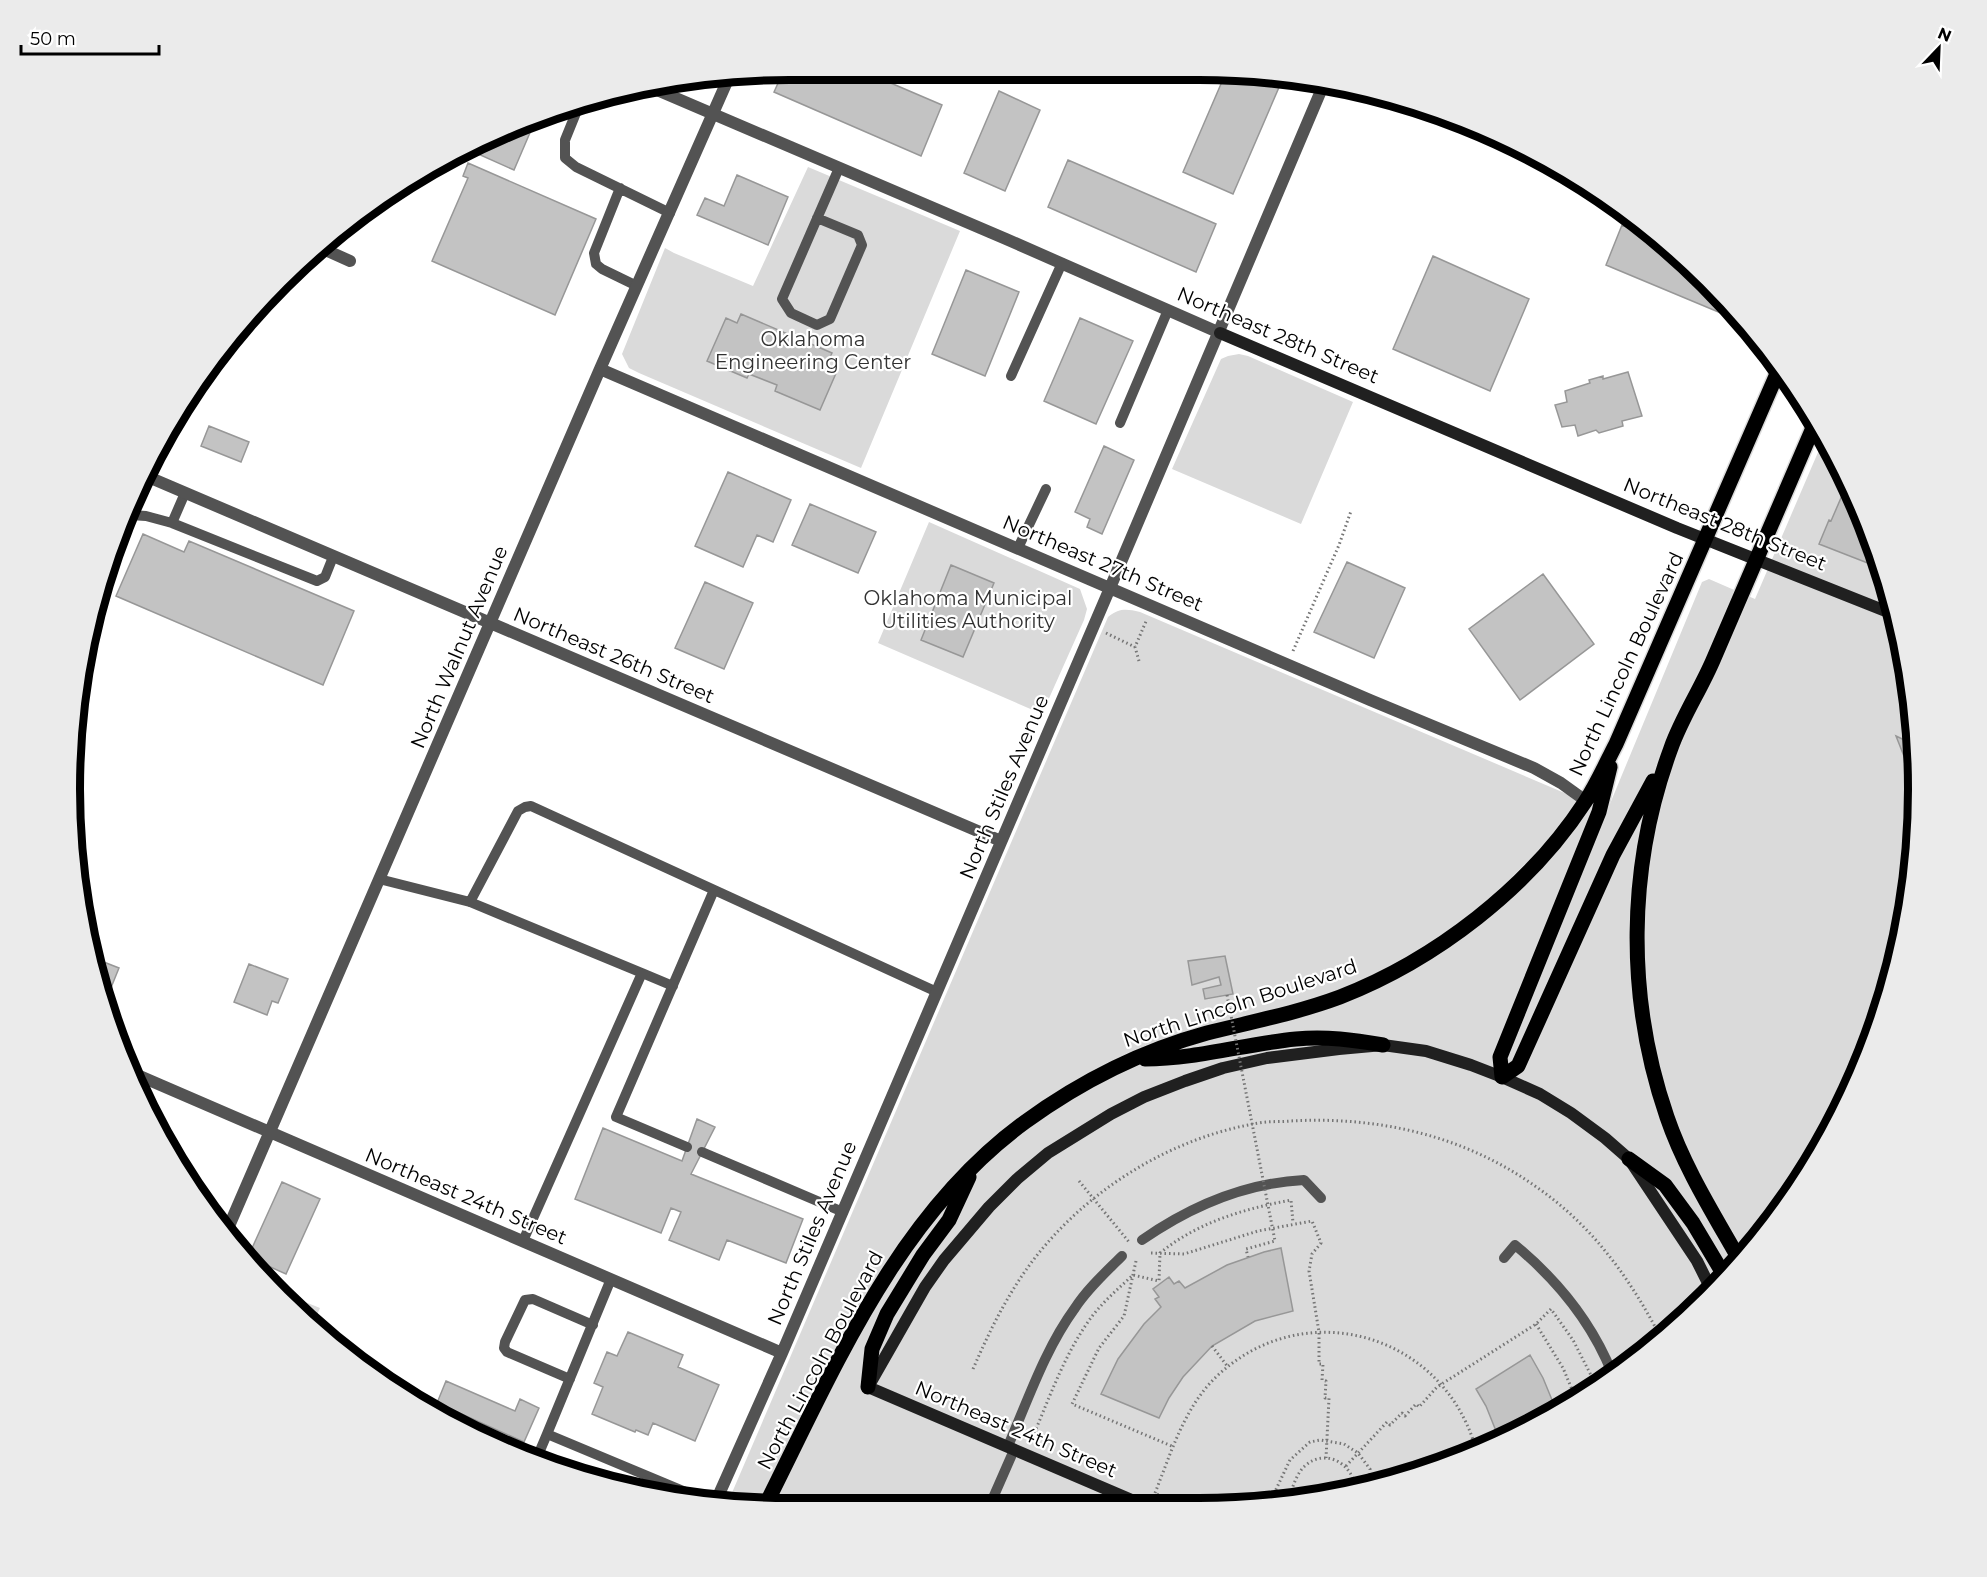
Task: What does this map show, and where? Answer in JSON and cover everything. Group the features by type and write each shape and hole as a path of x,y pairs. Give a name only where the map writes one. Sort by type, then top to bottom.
{"main road":[{"name":"North Lincoln Boulevard","path":"769,1497 845,1347 891,1268 932,1211 975,1165 1023,1124 1083,1084 1131,1059 1205,1034 1274,1018 1340,997 1392,973 1450,938 1532,870 1586,801 1616,744 1776,377"},
{"path":"1616,744 1599,812 1500,1057 1502,1077 1518,1066 1613,855 1710,668 1811,432"},
{"path":"1672,745 1657,788 1645,839 1639,881 1636,928 1639,984 1646,1037 1656,1082 1668,1119 1691,1173 1735,1252"},
{"path":"1131,1059 1174,1059 1297,1039 1342,1038 1383,1045"},
{"path":"1629,1159 1665,1185 1693,1223 1720,1269"},
{"path":"868,1387 872,1349 887,1314 917,1264 949,1220 975,1165"}],"street":[{"name":"North Walnut Avenue","path":"230,1225 600,369 727,83"},
{"name":"Northeast 28th Street","path":"660,91 1220,333 1707,539 1884,610"},
{"name":"North Stiles Avenue","path":"719,1494 843,1212 1220,333 1321,91"},
{"path":"327,251 350,261"},
{"name":"Northeast 27th Street","path":"600,369 1534,768 1561,783 1586,801"},
{"name":"Northeast 26th Street","path":"151,478 1001,841"},
{"path":"868,1387 925,1287 944,1260 989,1207 1048,1153 1111,1114 1144,1097 1223,1068 1268,1058 1383,1045 1426,1051 1472,1065 1540,1095 1571,1113 1629,1159 1707,1282"},
{"name":"Northeast 24th Street","path":"141,1077 782,1353"},
{"name":"Northeast 24th Street","path":"868,1387 1127,1498"}],"lane":[{"path":"576,113 565,140 565,158 576,167 670,213"},
{"path":"817,218 858,235 862,245 830,319 817,325 791,313 782,299 817,218 839,168"},
{"path":"620,188 594,253 596,264 602,269 637,286"},
{"path":"1011,376 1062,263"},
{"path":"1120,423 1168,310"},
{"path":"1018,548 1046,489"},
{"path":"172,523 185,493"},
{"path":"134,515 172,523 317,581 325,577 333,557"},
{"path":"470,902 518,811 531,806 937,992"},
{"path":"379,879 470,902 673,986"},
{"path":"687,1147 616,1117 714,890"},
{"path":"523,1241 642,973"},
{"path":"702,1152 843,1212"},
{"path":"1142,1240 1191,1210 1220,1197 1252,1188 1304,1180 1321,1198"},
{"path":"1504,1258 1515,1245 1555,1281 1595,1338 1609,1366"},
{"path":"994,1498 1016,1450 1043,1364 1064,1324 1089,1290 1122,1256"},
{"path":"539,1452 611,1279"},
{"path":"570,1379 507,1352 504,1348 505,1342 525,1300 528,1299 533,1299 593,1325"},
{"path":"547,1434 675,1488"}],"path":[{"path":"1287,664 1339,545 1351,511"},
{"path":"1139,661 1135,647 1153,606"},
{"path":"1093,628 1135,647"},
{"path":"1227,995 1275,1241 1246,1249 1248,1257"},
{"path":"1079,1181 1132,1245"},
{"path":"1160,1253 1176,1240 1201,1227 1259,1206 1291,1200 1293,1223"},
{"path":"1149,1253 1184,1254 1242,1236 1293,1223 1312,1221 1321,1243 1312,1254 1309,1271 1319,1332 1319,1364 1323,1364 1322,1380 1326,1380 1325,1398 1329,1398 1326,1458"},
{"path":"1138,1252 1124,1316 1099,1348 1072,1404 1174,1447"},
{"path":"1133,1275 1160,1282 1160,1253"},
{"path":"1016,1450 1078,1338 1112,1294 1133,1275"},
{"path":"1346,1466 1387,1422 1390,1425 1402,1413 1405,1416 1416,1404 1419,1407 1441,1384 1536,1324 1551,1309 1573,1340 1592,1378"},
{"path":"1536,1324 1563,1368 1572,1391"},
{"path":"1155,1493 1195,1401 1227,1366 1274,1340 1290,1335 1319,1332 1352,1334 1386,1345 1417,1361 1441,1384 1460,1410 1474,1442"},
{"path":"1212,1346 1227,1366"},
{"path":"1274,1493 1290,1460 1310,1442 1328,1440 1344,1444 1358,1453 1370,1469 1370,1476"},
{"path":"1291,1491 1304,1466 1318,1458 1334,1460 1346,1466 1354,1480"}],"green space":[{"name":"Oklahoma Engineering Center","path":"808,167 960,231 861,468 639,373 629,368 622,354 665,248 753,286"},
{"path":"1239,354 1353,402 1301,524 1172,469 1221,359"},
{"path":"1820,448 1854,517 1870,561 1894,650 1906,742 1908,788 1901,881 1894,927 1870,1016 1854,1060 1813,1143 1761,1220 1732,1256 1666,1322 1592,1378 1553,1403 1512,1424 1470,1444 1426,1460 1337,1484 1245,1496 1199,1498 788,1498 731,1495 1108,617 1123,610 1140,612 1607,811 1702,582 1709,579 1755,599"},
{"name":"Oklahoma Municipal Utilities Authority","path":"929,522 1080,589 1087,609 1084,620 1042,714 878,643"},
{"path":"296,1298 320,1308 316,1317"}],"building":[{"path":"779,80 884,80 942,105 921,156 774,92"},
{"path":"1222,81 1280,85 1233,194 1183,172"},
{"path":"999,91 1040,110 1005,191 964,173"},
{"path":"532,127 514,170 475,153"},
{"path":"1068,160 1216,224 1196,272 1048,207"},
{"path":"468,163 596,219 555,315 432,261 468,178 463,176"},
{"path":"737,175 788,197 768,245 697,215 705,198 724,206"},
{"path":"1622,225 1637,231 1666,255 1727,316 1606,265"},
{"path":"1433,256 1529,299 1490,391 1393,349"},
{"path":"966,270 1019,292 985,376 932,354"},
{"path":"741,314 832,353 826,367 837,371 820,410 775,391 777,385 749,374 747,378 707,361 726,318 737,323"},
{"path":"1080,318 1133,341 1096,424 1044,401"},
{"path":"1628,372 1642,416 1622,421 1623,426 1599,433 1596,430 1578,436 1575,425 1562,427 1555,405 1567,402 1565,391 1590,383 1589,380 1603,376 1603,379"},
{"path":"185,416 177,435 174,434"},
{"path":"209,426 249,442 241,462 201,446"},
{"path":"1104,446 1134,460 1102,534 1087,527 1090,519 1075,512"},
{"path":"728,472 791,500 773,542 757,535 743,567 695,546"},
{"path":"1843,494 1871,564 1819,544 1829,520 1831,521"},
{"path":"810,504 876,532 858,573 792,545"},
{"path":"143,534 184,552 189,541 354,611 323,685 116,596"},
{"path":"1347,562 1405,588 1374,658 1314,632"},
{"path":"951,565 994,583 963,657 921,640"},
{"path":"1543,574 1594,644 1520,700 1469,629"},
{"path":"705,582 753,603 724,669 675,648"},
{"path":"1896,736 1906,741 1907,764"},
{"path":"1225,956 1233,994 1205,999 1203,989 1221,985 1219,977 1192,985 1188,961"},
{"path":"101,961 119,968 110,991"},
{"path":"249,964 288,979 278,1003 272,1001 267,1015 234,1002"},
{"path":"697,1119 715,1127 691,1174 803,1219 786,1263 727,1240 719,1260 669,1240 681,1212 671,1208 661,1233 575,1199 603,1128 682,1161"},
{"path":"282,1182 320,1199 286,1274 262,1263 251,1251"},
{"path":"1281,1248 1293,1311 1255,1321 1212,1346 1183,1377 1159,1418 1101,1394 1118,1359 1144,1324 1161,1307 1155,1299 1159,1297 1153,1289 1169,1277 1174,1284 1179,1281 1185,1288 1227,1265"},
{"path":"628,1332 683,1355 678,1367 719,1385 695,1441 653,1423 648,1435 592,1414 603,1387 594,1383 607,1352 617,1356"},
{"path":"1530,1355 1553,1403 1496,1432 1476,1389"},
{"path":"446,1381 515,1411 520,1399 539,1408 524,1442 437,1403"}]}
